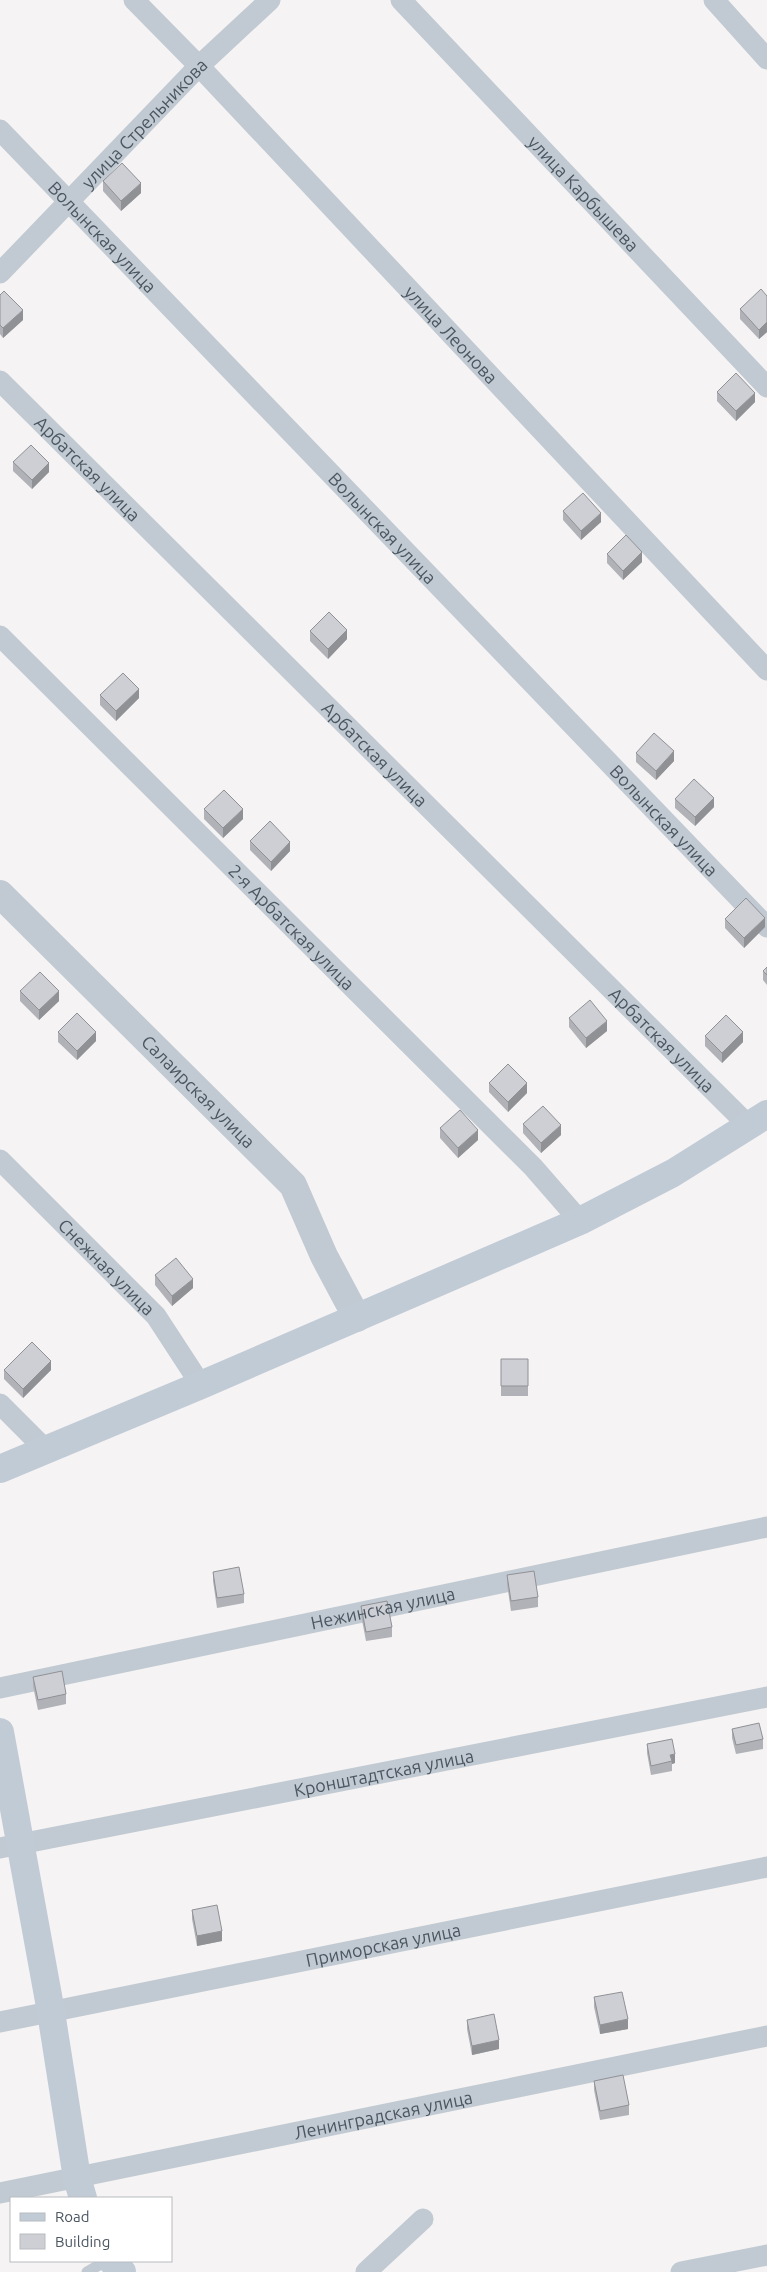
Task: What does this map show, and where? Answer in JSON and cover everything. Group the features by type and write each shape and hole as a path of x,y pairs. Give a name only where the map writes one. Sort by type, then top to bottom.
{"main road":[{"path":"0,1469 201,1385 580,1221 673,1174 758,1120"},
{"path":"0,1732 10,1846 50,2012 80,2188"}],"street":[{"name":"улица Леонова","path":"134,0 199,66 767,670"},
{"name":"улица Стрельникова","path":"0,273 70,203 199,66 270,0"},
{"name":"улица Карбышева","path":"401,0 767,387"},
{"path":"714,0 767,59"},
{"name":"Волынская улица","path":"0,130 767,927"},
{"name":"Арбатская улица","path":"0,381 724,1103 758,1120"},
{"name":"2-я Арбатская улица","path":"0,636 533,1167 580,1221"},
{"name":"Салаирская улица","path":"0,894 293,1185 324,1256 357,1318"},
{"name":"Снежная улица","path":"0,1160 156,1316 201,1385"},
{"path":"0,1404 46,1450"},
{"name":"Нежинская улица","path":"0,1688 767,1527"},
{"name":"Кронштадтская улица","path":"10,1846 767,1696"},
{"name":"Приморская улица","path":"0,2022 767,1868"},
{"name":"Ленинградская улица","path":"0,2193 80,2188 767,2036"},
{"path":"366,2272 423,2219"},
{"path":"681,2272 767,2256"}],"lane":[{"path":"87,2272 113,2264"}],"building":[{"path":"122,163 141,183 121,201 103,181"},
{"path":"761,289 767,296 767,322 759,330 740,309"},
{"path":"4,291 23,310 3,328 0,325 0,295"},
{"path":"736,373 755,393 736,411 717,392"},
{"path":"31,445 49,463 32,480 13,462"},
{"path":"583,493 601,513 581,531 563,511"},
{"path":"626,535 642,552 623,571 607,554"},
{"path":"329,612 347,630 328,649 310,631"},
{"path":"123,673 139,689 116,711 100,695"},
{"path":"654,733 674,751 656,771 636,753"},
{"path":"694,779 714,798 695,817 675,799"},
{"path":"224,790 243,809 223,828 204,809"},
{"path":"270,821 290,842 271,862 250,841"},
{"path":"746,898 765,918 744,938 725,919"},
{"path":"767,967 767,975 763,971"},
{"path":"40,972 59,991 39,1010 20,991"},
{"path":"590,1000 607,1021 586,1038 569,1018"},
{"path":"77,1013 96,1032 77,1051 58,1032"},
{"path":"726,1015 743,1032 722,1053 705,1036"},
{"path":"508,1064 527,1083 508,1102 489,1083"},
{"path":"543,1106 561,1125 541,1143 523,1124"},
{"path":"460,1110 478,1130 458,1148 440,1128"},
{"path":"176,1258 193,1279 172,1296 155,1275"},
{"path":"32,1342 51,1361 23,1389 4,1370"},
{"path":"501,1359 528,1359 528,1386 501,1386"},
{"path":"239,1567 244,1594 217,1598 213,1572"},
{"path":"534,1571 538,1597 511,1601 507,1575"},
{"path":"387,1601 392,1627 366,1632 361,1606"},
{"path":"62,1671 66,1694 38,1700 33,1677"},
{"path":"759,1723 763,1739 736,1745 732,1729"},
{"path":"672,1739 675,1754 670,1755 672,1761 651,1766 647,1744"},
{"path":"217,1905 222,1931 197,1936 192,1910"},
{"path":"622,1992 628,2019 600,2025 594,1997"},
{"path":"494,2014 499,2040 472,2046 467,2020"},
{"path":"623,2075 629,2105 600,2111 594,2081"}]}
